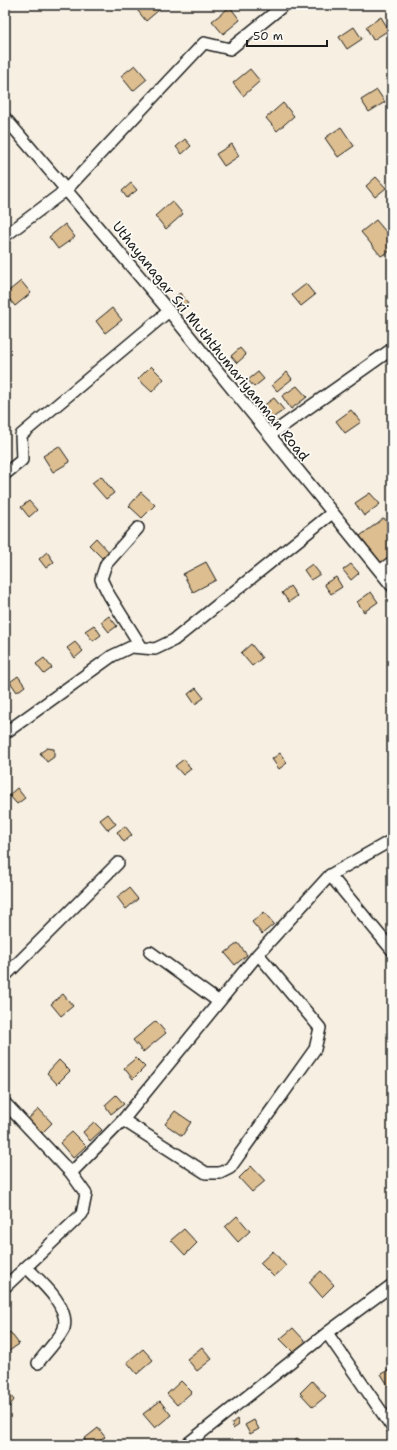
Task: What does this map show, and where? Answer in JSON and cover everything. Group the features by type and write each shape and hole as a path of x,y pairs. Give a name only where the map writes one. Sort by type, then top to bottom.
{"street":[{"path":"5,236 66,190 204,42 230,49 284,5"},
{"name":"Uthayanagar Sri Muththumariyamman Road","path":"5,118 169,311 392,586"},
{"path":"5,474 22,460 21,435 169,311"},
{"path":"270,436 392,349"},
{"path":"5,733 112,656 131,647 155,650 174,640 332,513"},
{"path":"138,528 106,564 101,578 109,595 142,648"},
{"path":"380,571 392,562"},
{"path":"71,1173 123,1120 258,954 330,875 392,840"},
{"path":"5,976 118,863"},
{"path":"330,875 392,950"},
{"path":"150,952 219,1002"},
{"path":"123,1120 206,1173 220,1173 230,1168 315,1049 320,1028 258,954"},
{"path":"5,1102 71,1173 86,1194 82,1214 5,1287"},
{"path":"26,1267 57,1299 64,1316 64,1329 38,1362"},
{"path":"186,1445 328,1332 392,1285"},
{"path":"328,1332 392,1427"}],"building":[{"path":"157,5 160,9 146,21 134,6"},
{"path":"230,7 240,20 223,34 212,21"},
{"path":"381,17 389,30 373,40 366,27"},
{"path":"354,27 362,39 347,49 339,37"},
{"path":"135,65 147,79 133,91 121,76"},
{"path":"250,69 260,81 243,96 233,83"},
{"path":"377,90 385,102 369,112 361,100"},
{"path":"283,103 294,116 277,131 266,118"},
{"path":"341,127 354,146 338,157 325,138"},
{"path":"185,139 191,146 182,154 176,147"},
{"path":"232,144 239,156 224,166 216,154"},
{"path":"376,177 386,188 375,197 366,186"},
{"path":"131,183 137,190 127,198 122,191"},
{"path":"172,201 183,214 166,229 155,216"},
{"path":"376,220 392,239 392,250 381,256 361,232"},
{"path":"65,224 75,237 58,249 49,237"},
{"path":"21,281 31,293 15,306 5,294"},
{"path":"306,284 315,295 301,306 292,295"},
{"path":"180,293 188,303 179,311 170,301"},
{"path":"112,308 122,320 105,333 96,321"},
{"path":"240,348 246,355 237,363 231,356"},
{"path":"151,366 164,379 152,392 138,379"},
{"path":"258,372 264,379 254,387 248,380"},
{"path":"287,372 292,379 277,391 272,385"},
{"path":"297,386 307,397 291,409 282,396"},
{"path":"274,398 284,410 268,421 259,409"},
{"path":"351,410 361,422 345,433 336,421"},
{"path":"59,446 70,462 53,472 43,456"},
{"path":"101,476 114,493 106,499 92,483"},
{"path":"141,492 155,505 142,518 129,506"},
{"path":"370,493 380,504 364,516 355,503"},
{"path":"29,501 37,510 29,517 21,507"},
{"path":"384,518 392,529 392,557 382,564 360,536"},
{"path":"96,538 109,552 102,558 89,545"},
{"path":"47,552 54,562 46,568 39,559"},
{"path":"206,562 216,580 193,592 183,574"},
{"path":"312,564 320,574 311,580 304,570"},
{"path":"351,564 359,573 351,580 343,570"},
{"path":"336,577 342,587 331,594 324,584"},
{"path":"290,586 297,596 289,602 282,593"},
{"path":"371,592 378,602 364,612 357,602"},
{"path":"109,616 117,626 109,632 101,622"},
{"path":"94,625 101,635 93,641 85,631"},
{"path":"75,642 83,651 75,658 67,648"},
{"path":"251,644 262,658 252,666 241,653"},
{"path":"44,658 52,668 44,674 36,664"},
{"path":"392,667 392,676 388,671"},
{"path":"18,676 25,686 17,692 10,682"},
{"path":"196,688 204,698 195,704 188,694"},
{"path":"47,748 54,749 54,757 47,762 40,753"},
{"path":"280,753 287,763 279,769 272,759"},
{"path":"184,759 191,769 183,775 175,766"},
{"path":"17,788 25,798 17,804 9,795"},
{"path":"108,814 116,824 108,830 100,820"},
{"path":"125,826 132,835 124,842 117,832"},
{"path":"129,888 138,899 126,909 117,897"},
{"path":"264,912 274,924 262,934 252,922"},
{"path":"238,943 247,955 235,965 225,953"},
{"path":"63,994 73,1006 61,1016 51,1004"},
{"path":"156,1021 166,1033 143,1052 133,1040"},
{"path":"136,1058 145,1067 133,1079 124,1068"},
{"path":"59,1060 70,1071 57,1084 47,1073"},
{"path":"116,1095 124,1104 111,1114 105,1105"},
{"path":"39,1109 52,1123 40,1135 27,1120"},
{"path":"175,1111 191,1122 182,1136 165,1124"},
{"path":"94,1122 102,1130 90,1141 83,1132"},
{"path":"72,1132 86,1146 73,1158 60,1143"},
{"path":"251,1166 265,1181 252,1192 239,1178"},
{"path":"237,1216 250,1231 238,1242 225,1227"},
{"path":"184,1229 197,1243 185,1255 171,1240"},
{"path":"273,1251 286,1266 274,1277 260,1263"},
{"path":"321,1271 334,1285 322,1297 309,1282"},
{"path":"293,1328 306,1342 294,1353 280,1339"},
{"path":"10,1332 19,1344 5,1354 5,1336"},
{"path":"202,1347 212,1359 197,1371 187,1359"},
{"path":"143,1349 153,1360 137,1374 127,1362"},
{"path":"392,1368 392,1390 391,1390 381,1374"},
{"path":"181,1381 192,1392 177,1405 167,1394"},
{"path":"312,1381 326,1396 313,1407 300,1393"},
{"path":"5,1389 14,1400 5,1412"},
{"path":"160,1401 171,1415 155,1428 143,1414"},
{"path":"237,1419 239,1425 233,1429 232,1423"},
{"path":"254,1420 259,1429 250,1434 245,1425"},
{"path":"98,1428 105,1437 95,1445 88,1445 84,1439"},
{"path":"298,1438 304,1445 290,1445"}]}
